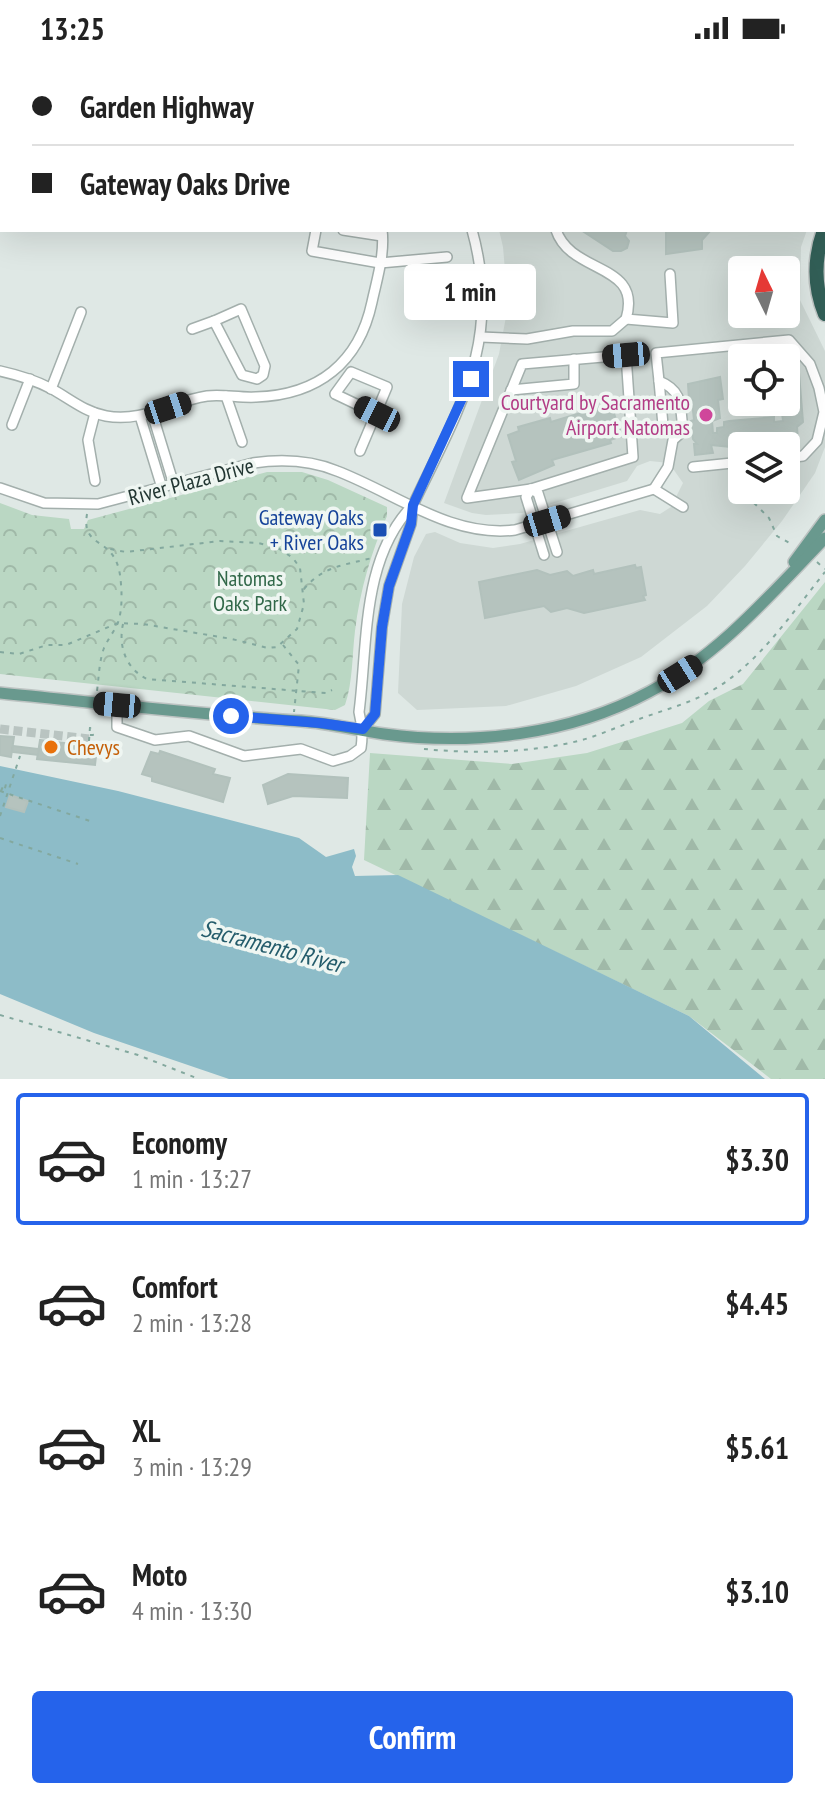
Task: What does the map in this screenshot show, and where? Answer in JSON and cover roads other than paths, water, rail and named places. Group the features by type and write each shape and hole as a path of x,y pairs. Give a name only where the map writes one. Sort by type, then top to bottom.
{"highway":[{"path":"823,232 817,271 825,314"}],"main road":[{"path":"768,598 825,520"},
{"path":"0,693 332,724 382,734 432,738 541,730 594,715 646,694 694,665 743,624 825,538"}],"street":[{"path":"316,232 312,251 380,263 447,257"},
{"path":"363,729 375,714 387,596 411,524 413,505 465,395 481,337 483,294 472,232"},
{"path":"481,337 527,339 573,331 612,331 626,319 629,295 625,284 616,276 592,267 561,244 557,232"},
{"path":"0,371 30,379 95,413 115,417 140,416 198,398 258,397 293,391 335,372 354,349 367,322 380,263 382,233"},
{"path":"626,319 673,323 670,274"},
{"path":"192,329 241,309 265,366 263,375 257,379 242,375 214,321"},
{"path":"51,389 81,312"},
{"path":"663,425 656,353 789,340 810,364 824,412 817,441 800,456"},
{"path":"626,355 633,457 531,489 467,498 511,390 522,364 626,355"},
{"path":"511,390 574,384 574,359"},
{"path":"335,372 343,382"},
{"path":"360,451 377,414 387,387 351,372 335,394 377,414"},
{"path":"12,425 30,379"},
{"path":"257,379 258,397"},
{"path":"659,381 671,386 679,398 683,431 673,440 668,467 654,489 683,507"},
{"path":"226,396 242,442"},
{"path":"95,413 88,440 95,481"},
{"path":"152,413 174,485"},
{"path":"140,416 162,488"},
{"name":"River Plaza Drive","path":"0,488 44,503 85,505 115,501 253,463 297,461 336,470 460,527 502,532 654,489"},
{"path":"693,467 728,463"},
{"path":"531,489 538,493 557,552"},
{"path":"531,489 526,497 544,555"},
{"path":"117,705 117,727 155,740 189,736 244,756 301,749 333,761 342,760 361,748 363,729 359,712 373,586 398,520 413,505"}],"water":[{"name":"Sacramento River","path":"0,766 118,791 299,838 326,857 354,849 356,856 352,867 355,876 398,875 689,1016 765,1079 229,1079 94,1033 0,994"}],"tunnel":[{"path":"0,729 89,739"}],"place":[{"name":"Courtyard by Sacramento Airport Natomas","path":"706,415"},
{"name":"Gateway Oaks + River Oaks","path":"380,530"},
{"name":"Chevys","path":"51,747"}],"park label":[{"name":"Natomas Oaks Park","path":"250,590"}]}
